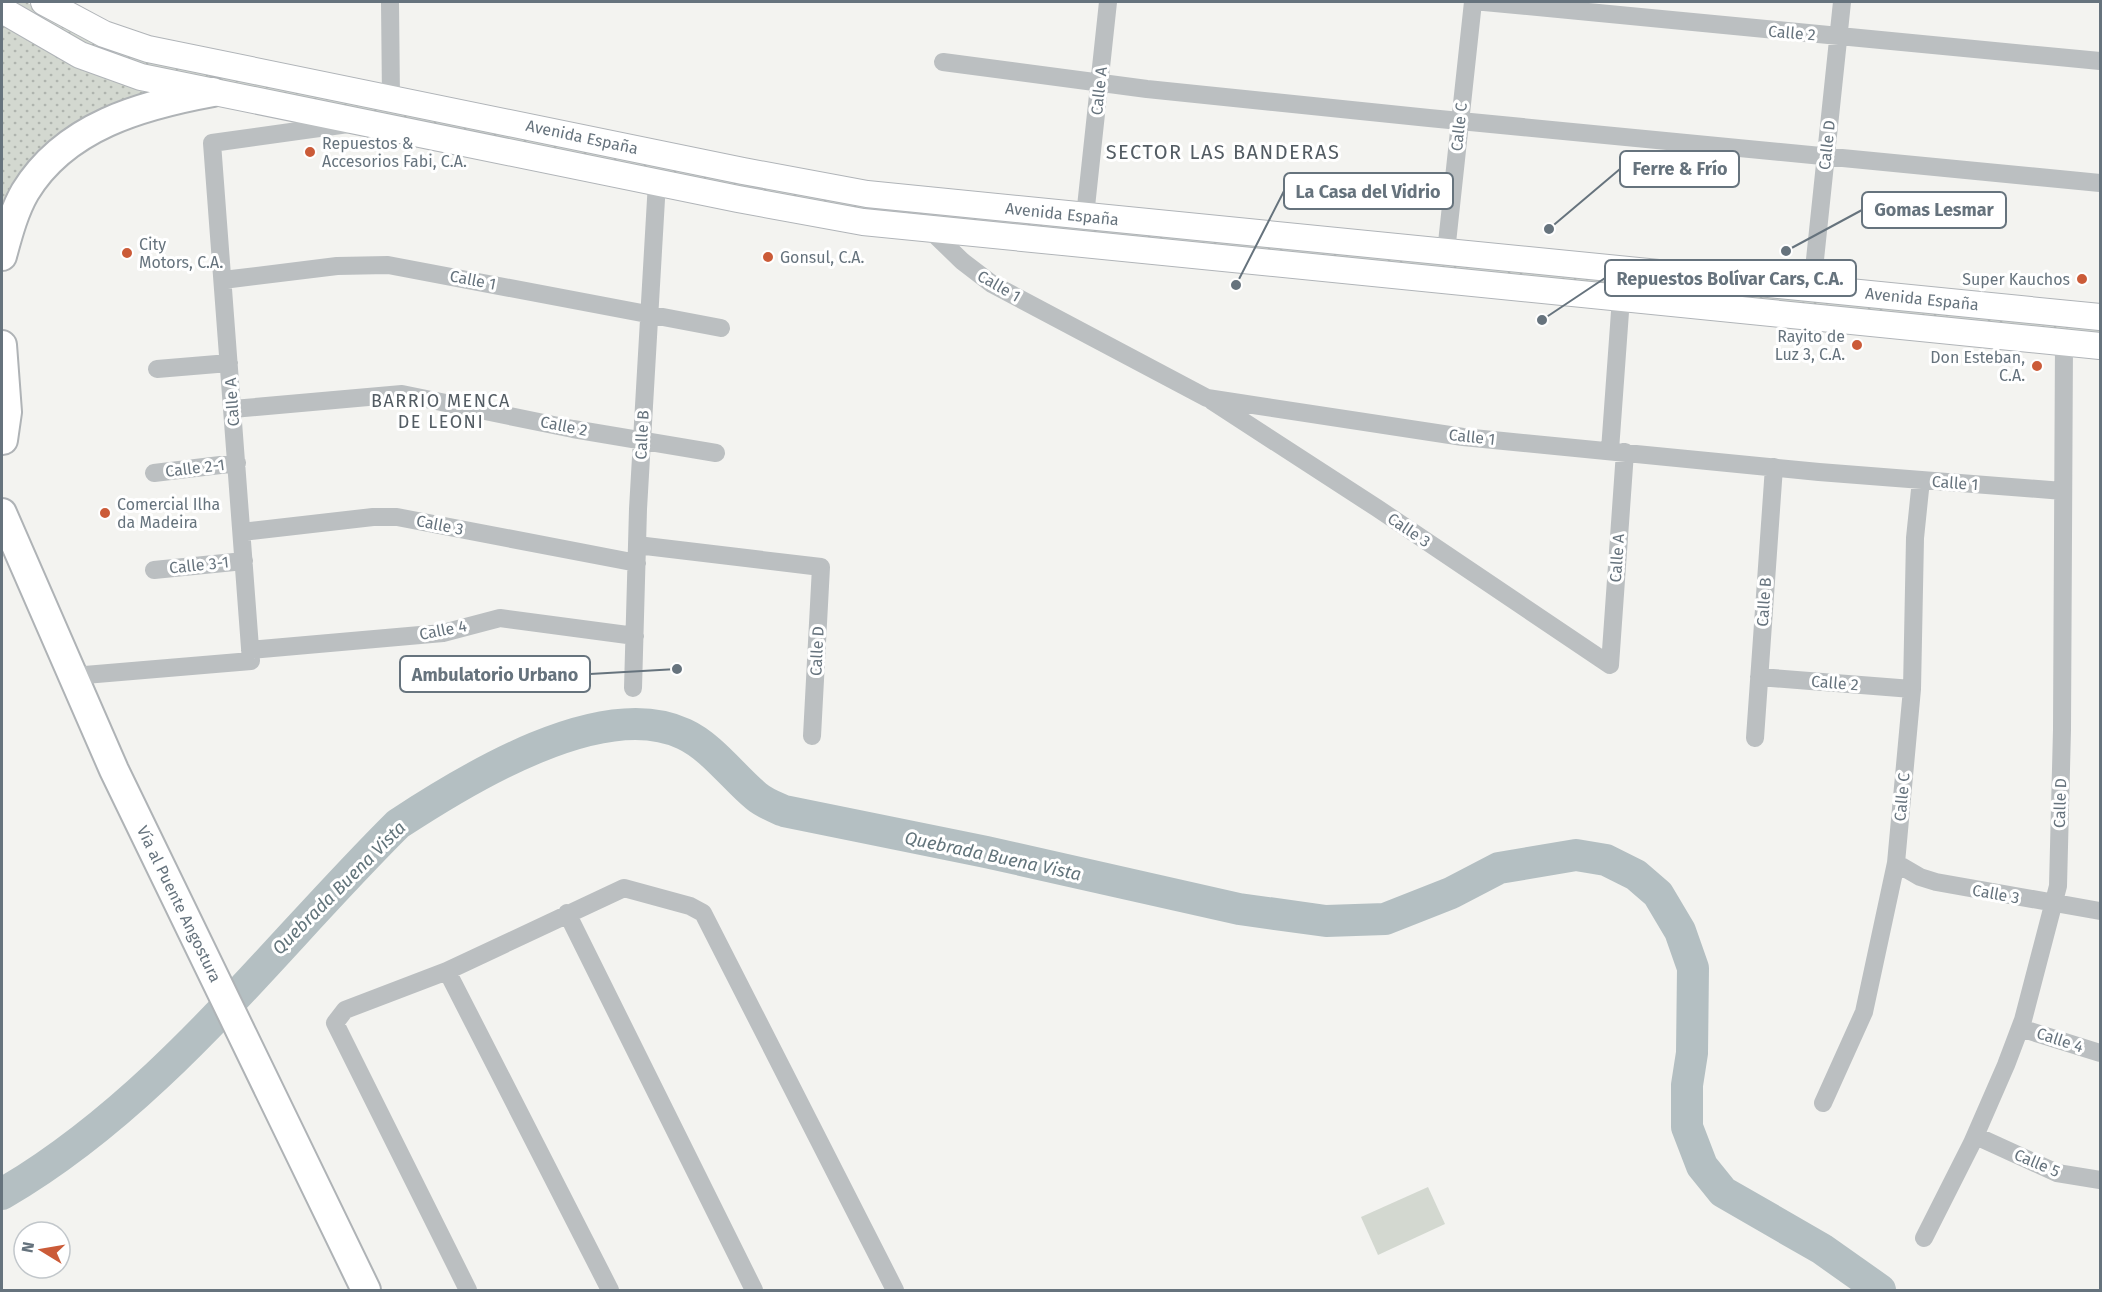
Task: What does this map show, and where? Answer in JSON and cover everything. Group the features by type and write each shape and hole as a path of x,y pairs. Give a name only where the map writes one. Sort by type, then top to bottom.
{"main road":[{"name":"Avenida España","path":"44,2 104,34 148,49 867,194 2100,317"},
{"name":"Avenida España","path":"2,10 80,55 141,78 831,217 930,230 2100,346"},
{"path":"2,256 25,192 52,159 70,143 104,122 176,99 213,92"},
{"path":"2,345 7,412 2,446"},
{"name":"Vía al Puente Angostura","path":"2,513 114,770 366,1290"}],"street":[{"path":"390,2 391,99"},
{"name":"Calle A","path":"1085,216 1108,2"},
{"name":"Calle C","path":"1446,252 1473,2"},
{"name":"Calle 2","path":"1484,2 1839,38 2100,61"},
{"name":"Calle D","path":"1812,288 1842,2"},
{"path":"943,62 1100,83 1460,121 2100,183"},
{"name":"Avenida España","path":"212,143 363,122"},
{"name":"Calle A","path":"212,143 251,656"},
{"name":"Calle B","path":"633,688 637,545 657,182"},
{"name":"Calle 1","path":"930,230 970,269 992,284 1207,398 1462,437 1774,467 2063,491"},
{"name":"Calle 1","path":"223,280 337,266 388,265 722,328"},
{"name":"Calle A","path":"1610,665 1621,298"},
{"name":"Calle D","path":"1924,1238 1976,1136 2020,1028 2058,886 2062,730 2064,342"},
{"path":"157,369 229,363"},
{"name":"Calle 2","path":"233,409 402,394 716,453"},
{"name":"Calle 3","path":"1207,398 1377,508 1610,665"},
{"name":"Calle 2-1","path":"154,473 237,463"},
{"name":"Calle B","path":"1755,738 1774,467"},
{"name":"Calle C","path":"1823,1103 1864,1012 1896,863 1912,690 1914,548 1921,480"},
{"name":"Calle 3","path":"242,532 373,517 397,517 637,563"},
{"name":"Calle D","path":"637,545 821,567 812,736"},
{"name":"Calle 3-1","path":"154,570 244,561"},
{"name":"Calle 4","path":"73,676 443,633 500,618 635,636"},
{"name":"Calle 2","path":"1759,677 1912,690"},
{"name":"Calle 3","path":"1896,863 1920,877 1936,882 2100,912"},
{"path":"468,1290 335,1023 345,1010 447,971 624,888 690,906 703,913 896,1290"},
{"path":"567,913 753,1290"},
{"path":"447,971 610,1290"},
{"name":"Calle 4","path":"2020,1028 2100,1053"},
{"name":"Calle 5","path":"1976,1136 2057,1173 2100,1180"}],"shaded area":[{"path":"5,2 26,2 89,37 741,180 2100,326 2100,337 887,216 739,190 109,57"},
{"path":"2,24 80,69 152,92 108,113 2,230"},
{"path":"1428,1187 1445,1224 1378,1255 1361,1217"}],"waterway":[{"name":"Quebrada Buena Vista","path":"2,1194 59,1157 113,1115 163,1070 398,824 459,786 535,748 575,734 614,725 651,725 684,734 704,746 759,798 784,811 986,852 1239,909 1326,921 1385,919 1451,893 1499,868 1576,855 1606,860 1636,875 1658,894 1680,931 1693,968 1692,1053 1687,1085 1687,1127 1702,1166 1723,1192 1822,1249 1880,1290"}],"place":[{"name":"Repuestos & Accesorios Fabi, C.A.","path":"310,152"},
{"name":"Ferre & Frío","path":"1549,229"},
{"name":"Gomas Lesmar","path":"1786,251"},
{"name":"City Motors, C.A.","path":"127,253"},
{"name":"Gonsul, C.A.","path":"768,257"},
{"name":"Super Kauchos","path":"2082,279"},
{"name":"La Casa del Vidrio","path":"1236,285"},
{"name":"Repuestos Bolívar Cars, C.A.","path":"1542,320"},
{"name":"Rayito de Luz 3, C.A.","path":"1857,345"},
{"name":"Don Esteban, C.A.","path":"2037,366"},
{"name":"Comercial Ilha da Madeira","path":"105,513"},
{"name":"Ambulatorio Urbano","path":"677,669"}],"district":[{"name":"SECTOR LAS BANDERAS","path":"1223,152"},
{"name":"BARRIO MENCA DE LEONI","path":"441,411"}]}
